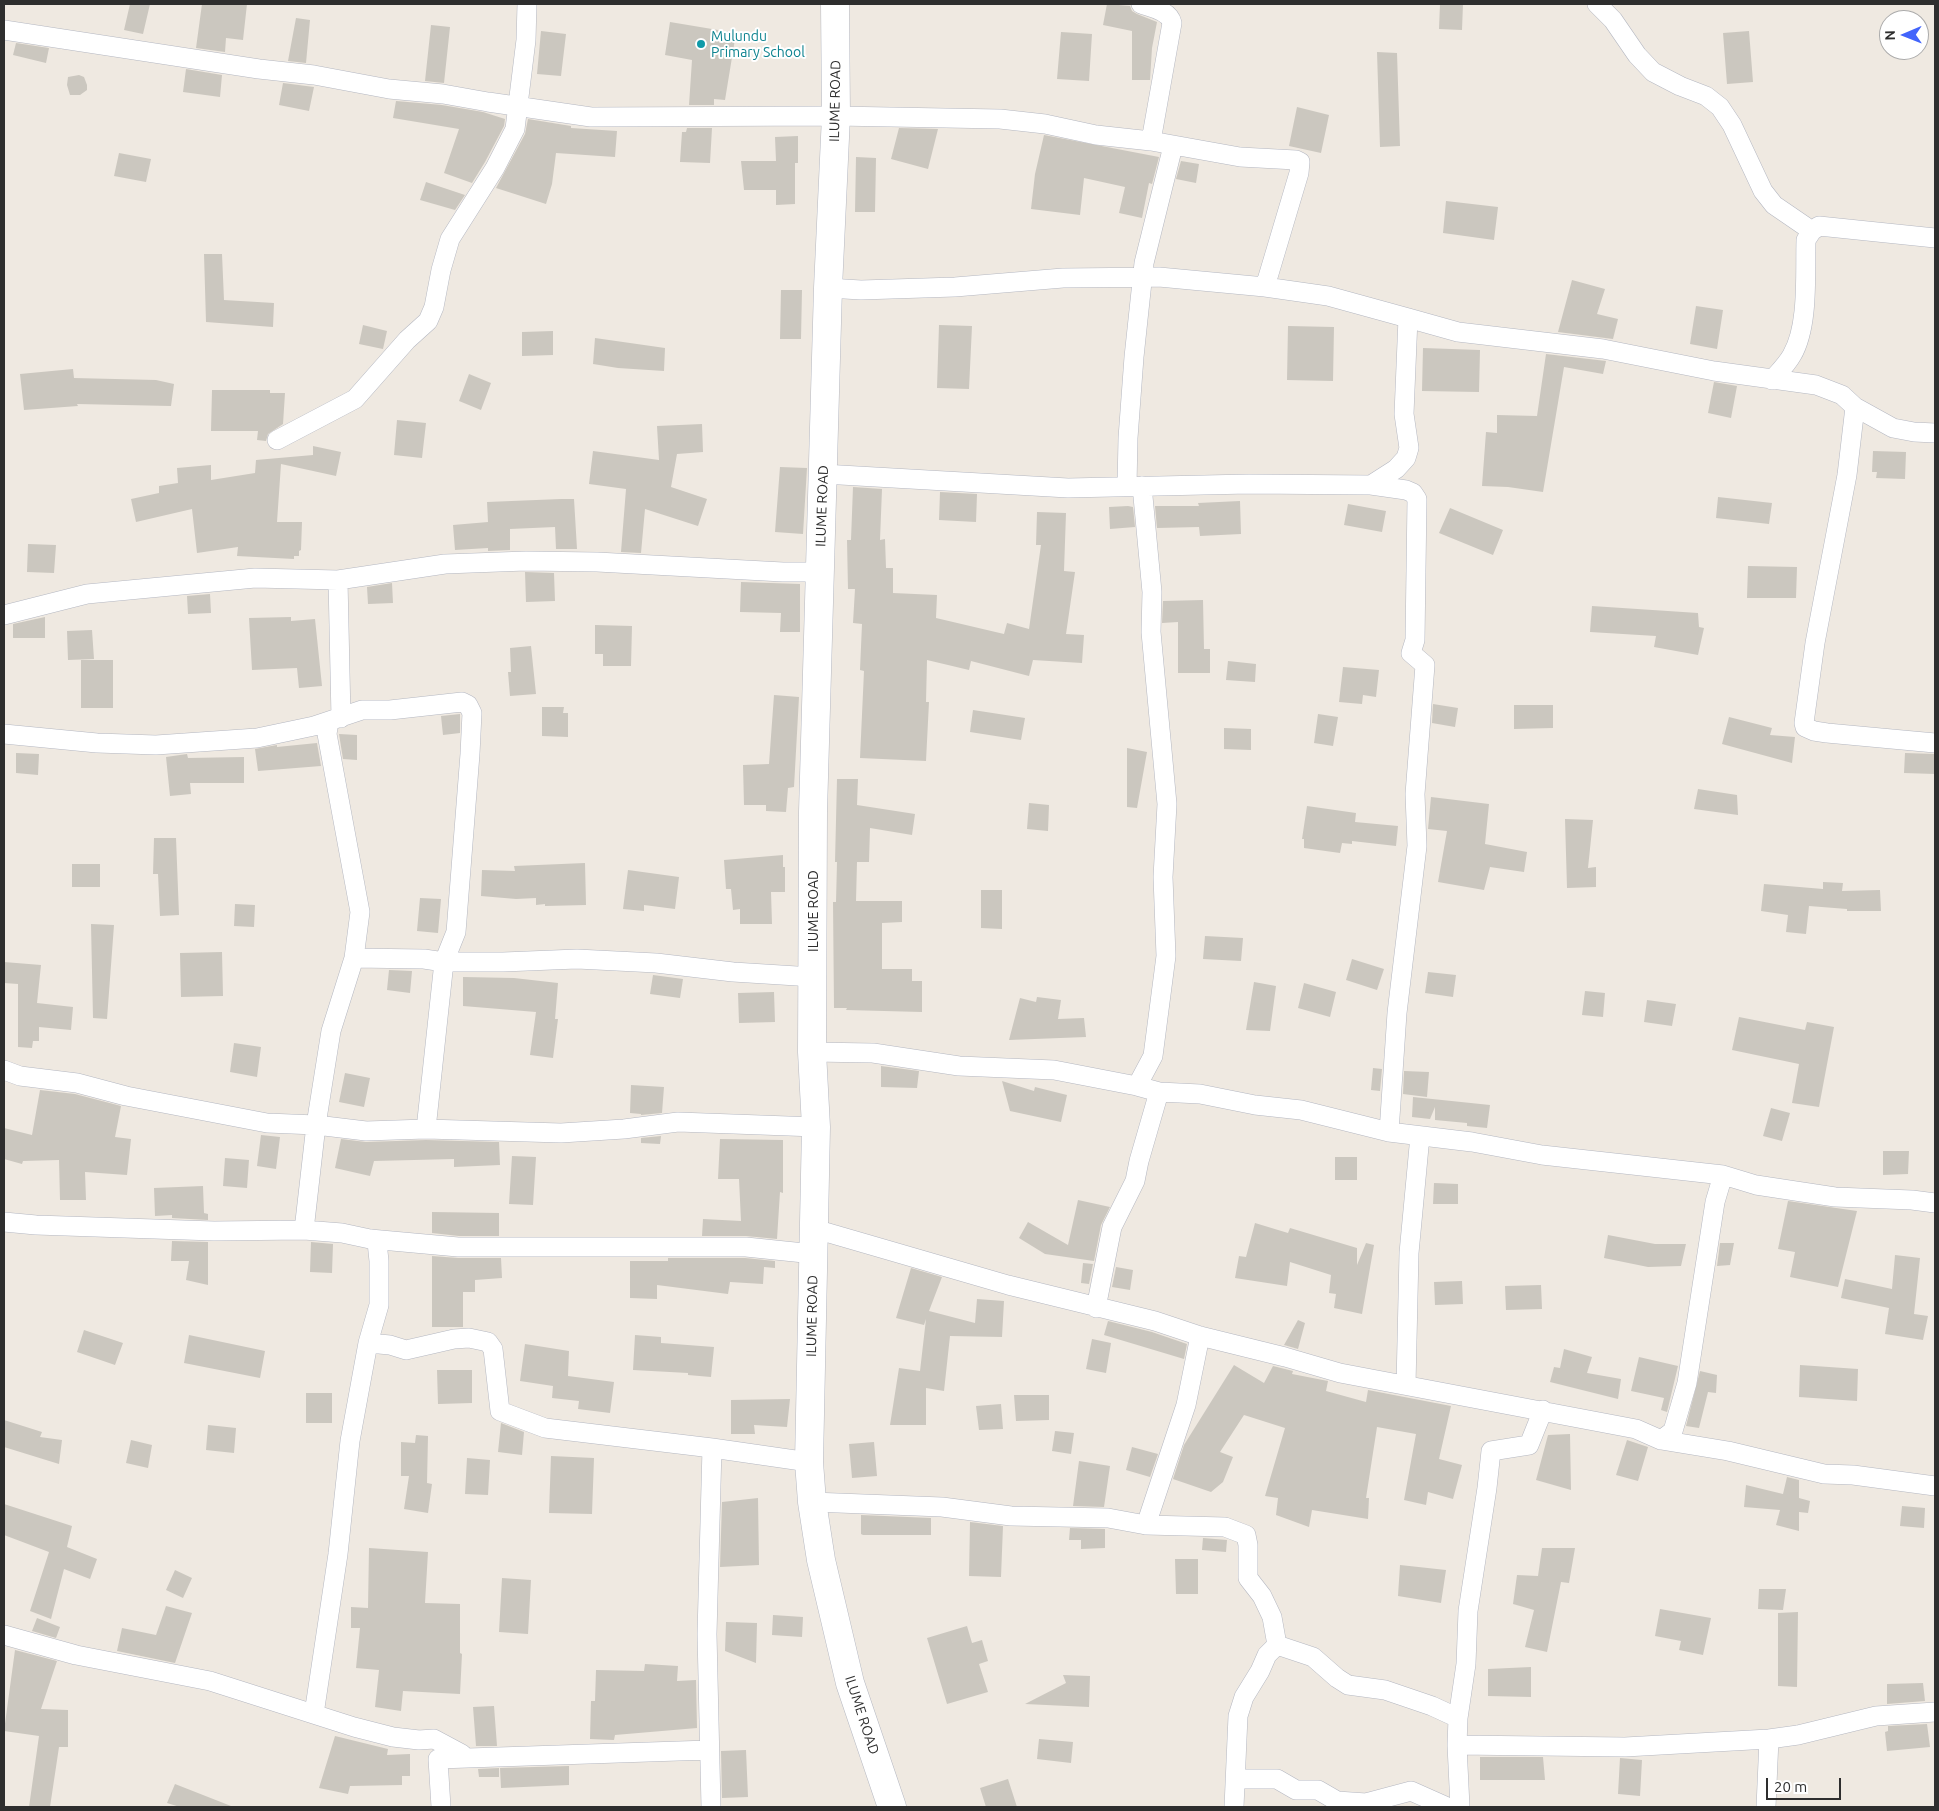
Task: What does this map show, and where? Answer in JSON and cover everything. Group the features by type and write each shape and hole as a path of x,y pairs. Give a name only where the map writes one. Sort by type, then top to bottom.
{"street":[{"path":"277,440 355,399 408,340 428,321 434,307 441,270 450,239 495,168 515,129 526,40 527,4"},
{"name":"ILUME ROAD","path":"835,4 836,116 828,288 813,812 814,977 812,1052 816,1127 809,1462 812,1502 821,1560 850,1682 892,1807"},
{"path":"1141,4 1164,13 1171,18 1172,23 1150,140"},
{"path":"1598,4 1613,20 1637,55 1653,72 1680,86 1706,96 1720,107 1732,125 1763,191 1774,205 1812,231"},
{"path":"4,30 259,69 314,75 389,89 466,97 518,107 591,116 836,116 1000,119 1046,124 1096,134 1150,140 1240,157 1287,158 1300,162 1300,173 1265,287"},
{"path":"1137,1086 1153,1056 1166,956 1162,876 1167,804 1151,632 1152,592 1128,438 1146,250 1174,146"},
{"path":"1772,380 1792,354 1799,339 1803,315 1806,240 1812,231 1819,226 1935,238"},
{"path":"828,288 871,290 955,287 1063,278 1159,277 1265,287 1328,296 1458,332 1604,349 1772,380 1816,385 1837,392 1848,399 1855,407 1893,428 1935,433"},
{"path":"1371,485 1396,469 1406,458 1410,448 1404,414 1408,318"},
{"path":"1855,407 1847,475 1815,643 1804,723 1805,727 1814,731 1827,733 1935,743"},
{"path":"823,474 1068,488 1371,485 1406,490 1413,493 1417,499 1415,640 1411,654 1425,665 1416,794 1417,846 1397,1013 1389,1132"},
{"path":"4,615 87,594 255,578 338,580 445,564 526,561 634,563 783,572 819,572"},
{"path":"304,1230 316,1125 331,1031 354,958 360,912 328,734 334,719 338,580"},
{"path":"4,734 97,743 156,745 264,737 314,726 362,710 390,710 462,702 468,704 472,713 465,832 456,932 444,962 426,1129"},
{"path":"354,958 424,959 444,962 577,959 814,977"},
{"path":"812,1052 873,1053 959,1066 1054,1070 1159,1092 1200,1094 1255,1106 1301,1110 1389,1132 1472,1142 1542,1155 1723,1174 1756,1185 1835,1197 1912,1200 1935,1203"},
{"path":"4,1070 20,1076 77,1083 126,1096 218,1115 266,1123 316,1125 366,1131 426,1129 561,1133 624,1129 678,1122 816,1127"},
{"path":"1096,1308 1112,1228 1135,1181 1159,1092"},
{"path":"1406,1385 1409,1253 1420,1136"},
{"path":"1661,1440 1673,1431 1687,1383 1713,1211 1723,1174"},
{"path":"4,1222 36,1225 214,1231 304,1230 342,1233 370,1239 458,1247 746,1247 814,1242 932,1264 1096,1308 1155,1321 1200,1336 1340,1373 1636,1428 1661,1440 1728,1450 1824,1474 1853,1475 1935,1486"},
{"path":"314,1714 338,1554 350,1441 368,1342 379,1305 377,1242 370,1239"},
{"path":"1146,1525 1186,1406 1200,1336"},
{"path":"368,1342 390,1345 406,1350 454,1339 469,1338 488,1342 493,1349 499,1407 502,1412 544,1428 712,1448 809,1462"},
{"path":"1460,1807 1457,1745 1458,1718 1466,1664 1468,1611 1488,1488 1490,1451 1529,1446 1543,1410"},
{"path":"711,1807 708,1750 707,1634 712,1448"},
{"path":"812,1502 942,1507 1011,1516 1108,1518 1146,1525 1226,1527 1246,1535 1248,1578 1262,1596 1272,1617 1277,1645"},
{"path":"4,1635 76,1655 210,1681 393,1737 420,1740 434,1738 462,1754 438,1759"},
{"path":"1277,1645 1313,1656 1337,1678 1348,1685 1385,1690 1432,1706 1458,1718"},
{"path":"1234,1807 1238,1716 1244,1697 1260,1671 1267,1655 1277,1645"},
{"path":"1457,1745 1625,1747 1769,1739 1798,1735 1876,1716 1935,1712"},
{"path":"1766,1807 1769,1739"},
{"path":"438,1759 708,1750"},
{"path":"438,1759 442,1807"},
{"path":"1236,1780 1277,1779 1296,1790 1318,1790 1337,1801 1366,1803 1411,1791 1447,1807"}],"building":[{"path":"130,4 150,4 143,34 124,30"},
{"path":"202,4 247,4 243,40 226,38 225,52 196,48"},
{"path":"1107,4 1130,6 1132,11 1137,14 1157,22 1152,48 1150,80 1132,80 1132,31 1103,25"},
{"path":"1440,4 1463,4 1462,30 1439,29"},
{"path":"296,18 310,20 306,63 288,61"},
{"path":"670,22 736,33 725,100 714,99 714,105 689,105 692,60 665,55"},
{"path":"431,25 450,27 444,83 425,81"},
{"path":"541,31 566,34 561,76 537,74"},
{"path":"1749,31 1753,82 1727,84 1723,33"},
{"path":"1061,32 1092,34 1089,81 1057,79"},
{"path":"16,43 49,48 46,63 13,55"},
{"path":"1377,52 1397,53 1400,146 1380,147"},
{"path":"186,69 222,75 220,97 183,92"},
{"path":"79,75 84,77 87,90 80,95 70,95 67,85 68,77"},
{"path":"283,83 314,87 309,111 279,105"},
{"path":"396,101 442,105 483,112 505,119 504,126 472,183 444,173 459,129 393,118"},
{"path":"1297,107 1329,115 1321,153 1289,146"},
{"path":"528,119 571,126 571,128 617,131 615,157 556,153 552,184 546,204 496,188 525,134"},
{"path":"687,128 712,128 710,163 680,162 682,132 686,132"},
{"path":"899,128 938,129 928,169 891,159"},
{"path":"1044,135 1159,157 1152,184 1149,183 1142,218 1119,213 1125,187 1084,178 1080,215 1031,209 1035,174"},
{"path":"798,136 798,163 795,163 795,204 776,205 776,190 744,190 741,161 776,161 775,137"},
{"path":"119,153 151,159 146,182 114,176"},
{"path":"856,157 876,158 875,212 855,212"},
{"path":"1181,161 1199,164 1196,183 1176,179"},
{"path":"426,182 465,195 455,210 420,200"},
{"path":"1446,201 1498,207 1494,240 1443,233"},
{"path":"204,254 222,254 224,300 274,303 273,327 206,322"},
{"path":"1572,280 1605,289 1597,314 1618,319 1613,339 1558,332"},
{"path":"781,290 802,290 801,339 780,339"},
{"path":"1696,306 1723,310 1717,349 1690,344"},
{"path":"363,325 387,331 383,349 359,344"},
{"path":"939,325 972,326 969,389 937,388"},
{"path":"1288,326 1334,327 1333,381 1287,380"},
{"path":"553,331 553,355 522,356 522,332"},
{"path":"595,338 665,348 664,371 618,368 593,364"},
{"path":"1423,348 1480,350 1479,392 1422,391"},
{"path":"1546,354 1606,361 1603,374 1564,367 1543,492 1508,487 1482,486 1486,432 1497,433 1497,415 1537,416"},
{"path":"73,369 74,378 156,380 174,384 171,406 77,404 78,406 24,410 20,374"},
{"path":"469,374 491,383 481,410 459,401"},
{"path":"1714,382 1737,386 1731,418 1708,413"},
{"path":"212,390 270,390 270,393 285,393 283,424 268,434 266,441 257,440 258,431 211,431"},
{"path":"397,420 426,423 422,458 394,455"},
{"path":"702,424 703,452 677,454 671,487 707,499 698,526 645,509 641,553 621,552 626,489 589,484 593,451 659,460 657,426"},
{"path":"313,446 341,452 336,476 281,464 277,522 302,522 301,550 299,551 299,556 294,556 294,559 237,556 238,547 197,553 192,509 136,522 131,499 159,493 159,486 178,483 177,468 211,465 211,480 255,473 256,460 313,455"},
{"path":"1873,451 1906,452 1905,479 1876,478 1877,472 1872,472"},
{"path":"780,467 807,468 803,534 775,532"},
{"path":"853,487 882,489 880,540 885,539 886,568 893,568 893,593 937,595 936,618 1004,634 1007,623 1029,629 1041,545 1036,545 1037,512 1066,513 1064,571 1075,572 1066,634 1084,635 1082,663 1033,660 1029,676 971,661 969,670 927,660 926,702 929,702 926,761 860,758 864,671 860,670 862,624 853,623 855,589 848,589 847,540 851,540"},
{"path":"940,492 977,494 976,522 939,520"},
{"path":"1718,497 1772,503 1769,524 1716,518"},
{"path":"574,499 577,549 556,549 555,527 510,529 510,550 488,551 488,548 455,550 453,525 488,522 487,502"},
{"path":"1240,501 1241,534 1200,536 1199,527 1157,528 1155,506 1199,506 1198,503"},
{"path":"1348,504 1386,511 1382,532 1344,525"},
{"path":"1109,507 1133,507 1135,527 1110,529"},
{"path":"1450,508 1503,530 1493,555 1439,533"},
{"path":"28,544 56,545 54,573 27,572"},
{"path":"1748,566 1797,567 1796,598 1747,598"},
{"path":"525,572 554,573 555,601 526,602"},
{"path":"741,582 800,584 800,632 780,632 781,613 740,612"},
{"path":"392,583 393,603 368,604 367,587"},
{"path":"210,594 211,613 188,614 187,596"},
{"path":"1203,600 1204,649 1210,649 1210,673 1178,673 1178,622 1162,623 1163,601"},
{"path":"1592,606 1698,613 1699,627 1704,628 1698,655 1654,647 1656,636 1590,632"},
{"path":"45,617 45,638 13,638 13,624"},
{"path":"291,617 291,621 315,619 322,686 299,688 297,668 252,670 249,618"},
{"path":"595,625 632,626 631,666 603,666 603,654 595,654"},
{"path":"92,630 94,659 68,660 67,631"},
{"path":"531,646 536,694 510,696 508,672 511,672 510,648"},
{"path":"81,660 113,660 113,708 81,708"},
{"path":"1228,661 1256,664 1255,682 1226,680"},
{"path":"1343,667 1379,670 1376,697 1363,695 1362,704 1339,702"},
{"path":"774,695 799,697 794,787 788,788 786,812 766,811 766,805 744,805 743,765 769,764"},
{"path":"1433,704 1458,708 1455,727 1432,723"},
{"path":"1514,705 1553,705 1553,728 1514,729"},
{"path":"542,707 564,707 563,713 568,713 568,737 542,736"},
{"path":"973,710 1025,718 1021,740 970,732"},
{"path":"460,714 460,733 443,735 441,716"},
{"path":"1318,714 1338,717 1333,746 1314,743"},
{"path":"1729,717 1772,728 1770,735 1795,737 1792,763 1722,744"},
{"path":"1224,728 1251,729 1251,750 1224,749"},
{"path":"339,734 357,735 357,760 343,759"},
{"path":"317,743 321,766 258,771 255,749 277,745 277,747"},
{"path":"1127,748 1147,752 1137,808 1127,807"},
{"path":"16,753 39,754 38,775 16,773"},
{"path":"1905,753 1935,754 1935,774 1904,773"},
{"path":"187,754 188,758 244,757 244,783 190,783 191,794 170,796 166,757"},
{"path":"837,779 858,779 857,805 915,814 912,835 870,828 869,862 857,862 856,901 902,901 902,922 882,923 882,969 912,969 912,981 922,981 922,1012 834,1008 833,902 836,902"},
{"path":"1698,789 1737,795 1738,815 1694,809"},
{"path":"1431,797 1489,804 1485,844 1527,852 1524,872 1490,867 1484,890 1438,882 1447,831 1428,829"},
{"path":"1029,803 1049,805 1048,831 1027,829"},
{"path":"1307,806 1356,813 1355,822 1398,826 1396,846 1352,841 1352,844 1342,843 1340,853 1304,848 1304,839 1302,839"},
{"path":"1565,819 1593,820 1588,868 1596,867 1596,887 1567,888"},
{"path":"154,838 176,838 179,915 160,916 158,874 153,874"},
{"path":"783,855 785,892 771,892 772,924 740,924 740,909 733,910 731,889 726,889 724,860"},
{"path":"585,863 586,905 545,906 545,904 536,905 536,898 516,899 481,896 482,870 515,871 514,866"},
{"path":"72,864 100,864 100,887 72,887"},
{"path":"628,870 679,877 675,909 644,905 644,911 623,909"},
{"path":"1823,882 1843,883 1842,891 1880,890 1881,911 1847,911 1847,909 1809,906 1806,934 1786,932 1788,915 1761,911 1764,884 1823,889"},
{"path":"981,890 1002,890 1002,929 981,928"},
{"path":"420,898 441,899 438,933 417,931"},
{"path":"235,904 255,905 254,927 234,926"},
{"path":"91,924 114,925 107,1019 93,1018"},
{"path":"1205,936 1243,938 1241,961 1203,959"},
{"path":"222,952 223,996 181,997 180,953"},
{"path":"1352,959 1384,969 1377,990 1346,980"},
{"path":"4,962 41,965 37,1003 73,1007 71,1030 39,1027 39,1041 33,1041 32,1048 18,1047 18,984 4,983"},
{"path":"389,970 412,971 410,993 387,990"},
{"path":"1428,972 1456,975 1453,997 1425,993"},
{"path":"653,975 683,979 680,998 650,994"},
{"path":"463,977 514,978 558,983 555,1019 558,1019 553,1058 530,1055 536,1012 463,1006"},
{"path":"1254,982 1276,986 1270,1031 1246,1030"},
{"path":"1304,983 1336,992 1330,1017 1298,1008"},
{"path":"1585,991 1605,993 1603,1017 1582,1015"},
{"path":"774,992 775,1022 739,1023 738,993"},
{"path":"1037,997 1061,1000 1058,1019 1084,1018 1086,1037 1009,1040 1020,998 1036,1002"},
{"path":"1647,1000 1676,1004 1672,1026 1644,1022"},
{"path":"1739,1017 1805,1030 1807,1022 1834,1027 1819,1107 1792,1103 1799,1064 1732,1050"},
{"path":"234,1043 261,1047 257,1077 230,1072"},
{"path":"881,1066 919,1071 917,1088 881,1087"},
{"path":"1373,1068 1382,1069 1380,1091 1371,1090"},
{"path":"1404,1071 1429,1072 1427,1097 1403,1094"},
{"path":"345,1073 370,1078 364,1107 339,1102"},
{"path":"1002,1081 1034,1091 1035,1087 1067,1095 1061,1122 1010,1111"},
{"path":"631,1085 664,1087 662,1113 641,1115 630,1113"},
{"path":"40,1090 75,1094 121,1106 115,1137 131,1139 127,1175 85,1172 86,1200 60,1200 59,1160 23,1161 22,1164 4,1159 4,1128 32,1135"},
{"path":"1413,1097 1490,1105 1487,1128 1467,1126 1467,1123 1435,1120 1435,1107 1430,1119 1412,1117"},
{"path":"1771,1108 1790,1113 1782,1141 1763,1136"},
{"path":"261,1135 280,1137 276,1169 257,1166"},
{"path":"661,1136 660,1144 641,1143 641,1138"},
{"path":"341,1139 366,1142 426,1140 499,1142 500,1165 454,1167 454,1159 374,1161 370,1176 335,1168"},
{"path":"720,1139 783,1140 783,1193 780,1192 777,1239 746,1236 702,1236 703,1219 741,1221 739,1179 718,1179"},
{"path":"1883,1151 1909,1151 1908,1174 1883,1175"},
{"path":"512,1156 536,1157 533,1205 509,1204"},
{"path":"1335,1157 1357,1157 1357,1180 1335,1180"},
{"path":"225,1158 249,1160 247,1188 223,1186"},
{"path":"1434,1183 1458,1184 1458,1204 1433,1204"},
{"path":"203,1186 204,1213 208,1214 208,1220 172,1218 172,1215 155,1216 154,1188"},
{"path":"1078,1200 1110,1207 1101,1225 1094,1261 1045,1254 1019,1238 1028,1222 1068,1245"},
{"path":"1788,1201 1857,1211 1838,1287 1790,1277 1795,1252 1778,1249"},
{"path":"432,1212 499,1213 499,1236 459,1236 432,1233"},
{"path":"1255,1223 1288,1233 1290,1228 1357,1248 1357,1265 1366,1243 1374,1245 1362,1314 1334,1308 1336,1294 1329,1293 1331,1275 1290,1262 1287,1286 1235,1278 1239,1256 1246,1257"},
{"path":"1608,1235 1655,1244 1686,1244 1681,1266 1648,1267 1604,1258"},
{"path":"172,1241 208,1242 208,1285 186,1280 189,1261 171,1261"},
{"path":"311,1242 333,1244 332,1273 310,1272"},
{"path":"1720,1243 1734,1243 1730,1265 1717,1266"},
{"path":"1895,1255 1920,1258 1914,1314 1928,1316 1923,1340 1885,1334 1889,1308 1841,1298 1845,1279 1892,1289"},
{"path":"432,1256 501,1258 502,1278 475,1280 475,1292 463,1292 463,1327 432,1327"},
{"path":"668,1258 745,1258 775,1261 775,1268 764,1267 763,1284 730,1282 728,1294 657,1285 657,1299 630,1298 630,1261 668,1261"},
{"path":"1083,1263 1093,1264 1089,1284 1081,1283"},
{"path":"1116,1267 1133,1270 1130,1290 1112,1287"},
{"path":"911,1268 942,1277 929,1311 975,1323 977,1299 1004,1301 1002,1337 950,1336 944,1391 926,1388 926,1425 890,1425 899,1368 920,1371 926,1319 924,1325 896,1318"},
{"path":"1462,1281 1463,1304 1435,1305 1434,1282"},
{"path":"1541,1285 1542,1309 1506,1310 1505,1286"},
{"path":"1298,1320 1305,1323 1298,1349 1284,1345"},
{"path":"1108,1321 1152,1332 1187,1344 1184,1359 1104,1335"},
{"path":"84,1330 123,1343 115,1365 77,1352"},
{"path":"189,1335 265,1351 260,1378 184,1363"},
{"path":"635,1335 661,1337 661,1343 714,1347 711,1377 688,1375 688,1373 633,1370"},
{"path":"1092,1339 1111,1343 1106,1373 1086,1369"},
{"path":"525,1344 569,1351 568,1376 614,1382 610,1413 578,1409 579,1401 552,1398 553,1386 520,1381"},
{"path":"1564,1349 1592,1357 1587,1373 1621,1379 1618,1399 1550,1382 1554,1367 1560,1368"},
{"path":"1639,1357 1678,1366 1667,1412 1661,1410 1664,1398 1631,1391"},
{"path":"1234,1365 1264,1383 1273,1366 1293,1371 1292,1374 1328,1381 1326,1391 1366,1402 1368,1390 1451,1406 1439,1459 1462,1465 1453,1499 1428,1492 1426,1505 1404,1500 1416,1434 1377,1427 1366,1498 1369,1498 1368,1519 1312,1510 1309,1527 1276,1515 1278,1498 1265,1496 1285,1428 1244,1415 1220,1452 1233,1457 1223,1482 1211,1492 1173,1479 1184,1445"},
{"path":"1800,1365 1858,1369 1857,1401 1799,1397"},
{"path":"437,1370 472,1370 472,1403 438,1404"},
{"path":"1700,1371 1717,1375 1716,1393 1708,1392 1699,1428 1686,1426"},
{"path":"306,1393 332,1393 332,1423 306,1423"},
{"path":"1014,1395 1049,1395 1049,1420 1016,1421"},
{"path":"790,1399 787,1427 754,1425 755,1434 731,1434 731,1400"},
{"path":"1001,1404 1003,1429 979,1430 976,1406"},
{"path":"4,1420 42,1432 40,1437 62,1440 59,1464 4,1447"},
{"path":"501,1423 524,1432 522,1455 498,1452"},
{"path":"208,1425 236,1428 234,1453 206,1450"},
{"path":"1055,1431 1074,1433 1071,1454 1052,1451"},
{"path":"1570,1434 1571,1490 1536,1480 1548,1435"},
{"path":"416,1435 428,1436 427,1483 432,1484 428,1513 404,1509 409,1476 401,1476 401,1442 415,1443"},
{"path":"131,1440 152,1445 148,1468 126,1463"},
{"path":"1627,1440 1648,1447 1638,1481 1616,1475"},
{"path":"874,1442 877,1476 852,1478 849,1444"},
{"path":"1132,1447 1158,1454 1150,1477 1126,1470"},
{"path":"551,1456 594,1458 592,1514 549,1513"},
{"path":"467,1458 490,1460 488,1495 465,1494"},
{"path":"1079,1461 1110,1466 1104,1507 1073,1506"},
{"path":"1787,1477 1799,1480 1799,1498 1810,1501 1808,1513 1799,1512 1799,1531 1776,1525 1780,1510 1744,1507 1746,1485 1783,1494"},
{"path":"758,1498 759,1565 720,1567 722,1502"},
{"path":"4,1504 72,1526 67,1547 97,1559 90,1579 64,1569 51,1619 30,1611 49,1552 4,1535"},
{"path":"1902,1506 1925,1508 1924,1528 1900,1526"},
{"path":"861,1515 931,1518 931,1535 863,1535 861,1534"},
{"path":"970,1522 1003,1526 1001,1577 969,1576"},
{"path":"1070,1528 1105,1529 1105,1548 1081,1549 1081,1540 1069,1540"},
{"path":"1203,1538 1227,1540 1226,1552 1202,1550"},
{"path":"369,1548 428,1552 425,1603 460,1604 460,1653 462,1654 460,1694 403,1691 401,1711 375,1707 379,1670 356,1668 360,1628 351,1628 351,1607 368,1608"},
{"path":"1542,1548 1575,1548 1569,1583 1561,1582 1547,1652 1525,1647 1534,1610 1513,1604 1517,1575 1538,1576"},
{"path":"1175,1559 1198,1559 1198,1594 1176,1594"},
{"path":"1400,1565 1446,1570 1441,1603 1398,1596"},
{"path":"175,1570 192,1578 183,1598 166,1590"},
{"path":"502,1578 531,1580 528,1634 499,1632"},
{"path":"1759,1589 1786,1589 1783,1610 1758,1609"},
{"path":"166,1606 192,1613 175,1663 117,1651 122,1628 156,1635"},
{"path":"1660,1609 1711,1618 1703,1655 1679,1650 1681,1641 1655,1636"},
{"path":"1798,1612 1797,1687 1778,1686 1778,1613"},
{"path":"773,1615 803,1617 802,1637 772,1635"},
{"path":"37,1618 60,1627 56,1638 32,1631"},
{"path":"726,1622 757,1623 756,1663 725,1651"},
{"path":"967,1626 972,1643 982,1640 988,1661 979,1664 988,1692 947,1704 927,1638"},
{"path":"15,1650 57,1661 41,1709 68,1710 68,1747 59,1747 50,1807 29,1807 39,1736 4,1731"},
{"path":"645,1664 678,1666 677,1681 696,1680 697,1728 615,1735 614,1740 590,1739 591,1701 595,1701 596,1670 644,1671"},
{"path":"1531,1667 1531,1697 1488,1696 1488,1669"},
{"path":"1063,1675 1090,1676 1089,1707 1025,1704 1066,1683"},
{"path":"1923,1683 1925,1701 1887,1704 1887,1684"},
{"path":"494,1706 497,1746 476,1746 473,1707"},
{"path":"1927,1724 1930,1747 1887,1751 1885,1732 1888,1731 1888,1726"},
{"path":"335,1736 388,1749 387,1755 410,1754 410,1776 402,1776 402,1785 350,1786 348,1794 319,1788"},
{"path":"1039,1739 1073,1742 1071,1763 1037,1759"},
{"path":"746,1750 748,1797 722,1798 721,1751"},
{"path":"1480,1757 1543,1757 1545,1780 1480,1780"},
{"path":"1620,1758 1642,1760 1640,1796 1618,1794"},
{"path":"569,1766 569,1785 501,1788 500,1768"},
{"path":"499,1768 499,1777 479,1777 478,1769"},
{"path":"1008,1779 1017,1807 986,1807 980,1788"},
{"path":"175,1784 231,1807 180,1807 167,1803"}],"place":[{"name":"Mulundu Primary School","path":"701,44"}]}
